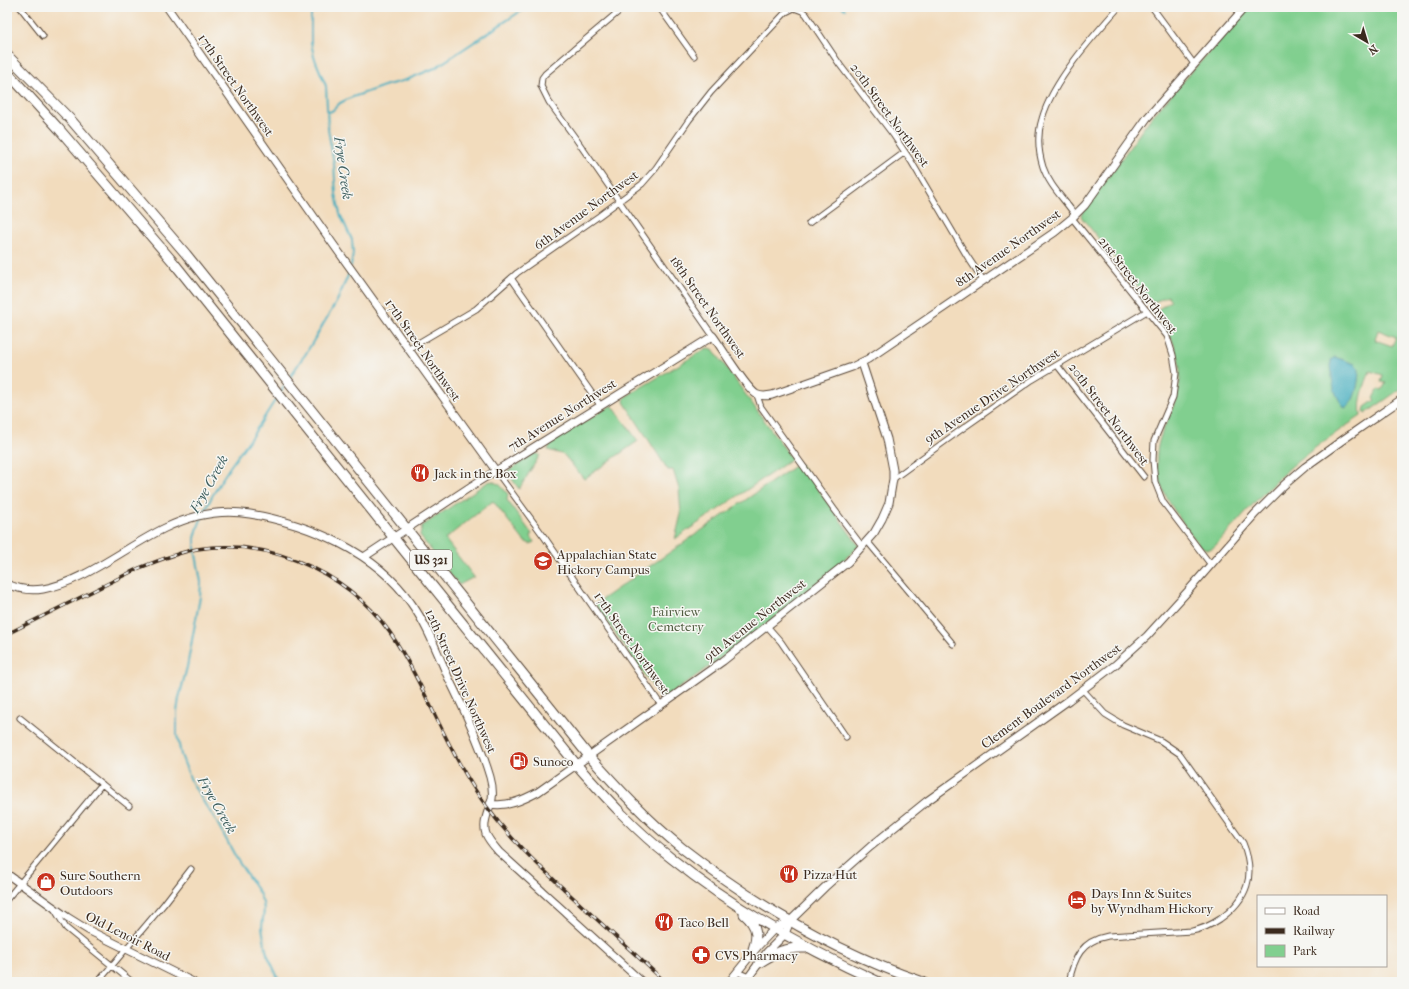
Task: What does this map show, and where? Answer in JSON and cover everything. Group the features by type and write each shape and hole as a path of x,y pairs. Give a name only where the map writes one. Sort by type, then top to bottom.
{"highway":[{"name":"US 321","path":"7,55 70,120 186,254 589,756 633,803 682,847 730,883 790,921 854,954 923,982"},
{"name":"US 321","path":"7,72 108,184 174,263 576,764 621,813 670,858 729,901 808,948 879,982"},
{"path":"729,901 749,918 754,926 757,935 751,955"},
{"path":"759,963 782,950 794,947 808,948"}],"street":[{"path":"20,7 43,36"},
{"name":"17th Street Northwest","path":"167,7 408,349 545,538 661,705"},
{"name":"18th Street Northwest","path":"624,7 542,78 542,90 713,336 749,387 757,395 761,407 834,509 953,644"},
{"path":"659,7 694,56"},
{"name":"21st Street Northwest","path":"1119,7 1090,41 1060,82 1045,109 1039,130 1038,143 1043,167 1051,183 1073,216 1167,336 1173,355 1176,373 1173,397 1154,441 1153,460 1155,482 1163,502 1211,564"},
{"path":"1152,7 1194,64"},
{"name":"8th Avenue Northwest","path":"757,395 772,395 862,363 1054,232 1073,216 1097,189 1147,118 1245,7"},
{"name":"6th Avenue Northwest","path":"408,349 476,309 511,278 635,190 650,176 696,111 720,82 786,12 791,8 797,8"},
{"name":"20th Street Northwest","path":"797,8 806,14 840,65 905,152 983,280"},
{"path":"809,223 905,152"},
{"path":"511,278 600,405"},
{"name":"9th Avenue Drive Northwest","path":"893,479 1032,380 1147,311"},
{"name":"7th Avenue Northwest","path":"364,557 405,528 600,405 713,336"},
{"name":"9th Avenue Northwest","path":"490,804 507,804 528,798 589,756 712,669 848,562 865,544 878,526 886,511 891,494 893,479 892,460 887,438 862,363"},
{"name":"20th Street Northwest","path":"1057,364 1144,477"},
{"name":"Clement Boulevard Northwest","path":"730,982 774,928 790,921 844,870 917,809 1083,690 1115,665 1147,636 1188,592 1255,514 1284,485 1344,438 1402,399"},
{"name":"12th Street Drive Northwest","path":"7,584 26,589 42,589 59,585 78,577 165,528 196,516 211,514 232,512 245,513 280,520 350,548 389,577 403,592 423,622 470,725 487,768 492,793 485,828 486,834 494,846 642,982"},
{"path":"767,626 781,642 846,737"},
{"path":"1069,982 1072,968 1077,956 1092,941 1108,936 1201,930 1211,926 1230,912 1241,899 1247,886 1250,869 1243,843 1237,833 1180,754 1161,741 1123,725 1105,714 1083,690"},
{"path":"20,718 129,806"},
{"path":"7,900 102,784"},
{"path":"98,982 164,904 191,869"},
{"name":"Old Lenoir Road","path":"7,874 88,930 193,982"},
{"path":"53,907 66,928 132,982"},
{"name":"Clement Boulevard Northwest","path":"747,980 759,963 785,934 790,921"},
{"path":"737,972 747,980"}],"green space":[{"path":"1250,7 1402,7 1402,388 1365,414 1365,407 1375,400 1373,398 1378,389 1382,390 1386,383 1381,382 1383,375 1370,371 1361,398 1361,416 1292,466 1266,491 1216,545 1208,549 1199,545 1171,506 1159,478 1157,463 1158,447 1163,430 1175,401 1180,379 1179,364 1173,342 1156,312 1171,301 1168,296 1155,302 1150,301 1081,215 1150,119","holes":["1378,330 1396,337 1392,346 1375,340"]},
{"path":"707,348 713,349 792,459 675,539 681,514 679,489 673,470 668,470 624,402 625,397"},
{"path":"612,405 638,441 584,479 564,455 548,450 551,442"},
{"path":"535,453 540,455 519,489 507,472"},
{"name":"Fairview Cemetery","path":"799,463 859,546 788,607 662,700 595,604"},
{"path":"492,481 500,485 508,494 507,500 532,534 531,536 534,542 530,544 524,541 493,501 445,539 474,577 459,585 420,536 422,526 488,482"}],"water":[{"path":"1335,357 1355,364 1359,369 1354,396 1349,405 1345,408 1337,397 1334,387 1331,360"}],"waterway":[{"name":"Frye Creek","path":"311,7 311,42 314,57 326,86 328,129 334,164 336,194 340,214 352,240 353,253 351,266"},
{"path":"328,112 332,111 340,103 350,98 406,80 435,68 527,7"},
{"name":"Frye Creek","path":"289,379 337,301 350,271"},
{"name":"Frye Creek","path":"280,393 286,383"},
{"name":"Frye Creek","path":"204,513 221,480 278,396"},
{"name":"Frye Creek","path":"202,517 195,538 195,549 201,582 200,597 187,667 179,698 177,712 177,735 181,755 192,783 214,817 238,861 259,893 264,910 262,927 267,954 280,982"}],"railway":[{"path":"7,634 137,569 197,549 227,547 256,550 285,556 312,567 338,582 361,600 381,621 410,665 462,768 487,807 505,830 577,902 665,982"}],"place":[{"name":"Jack in the Box","path":"420,473"},
{"name":"Appalachian State Hickory Campus","path":"543,561"},
{"name":"Sunoco","path":"519,761"},
{"name":"Pizza Hut","path":"789,874"},
{"name":"Sure Southern Outdoors","path":"46,882"},
{"name":"Days Inn & Suites by Wyndham Hickory","path":"1077,900"},
{"name":"Taco Bell","path":"664,922"},
{"name":"CVS Pharmacy","path":"701,955"}]}
